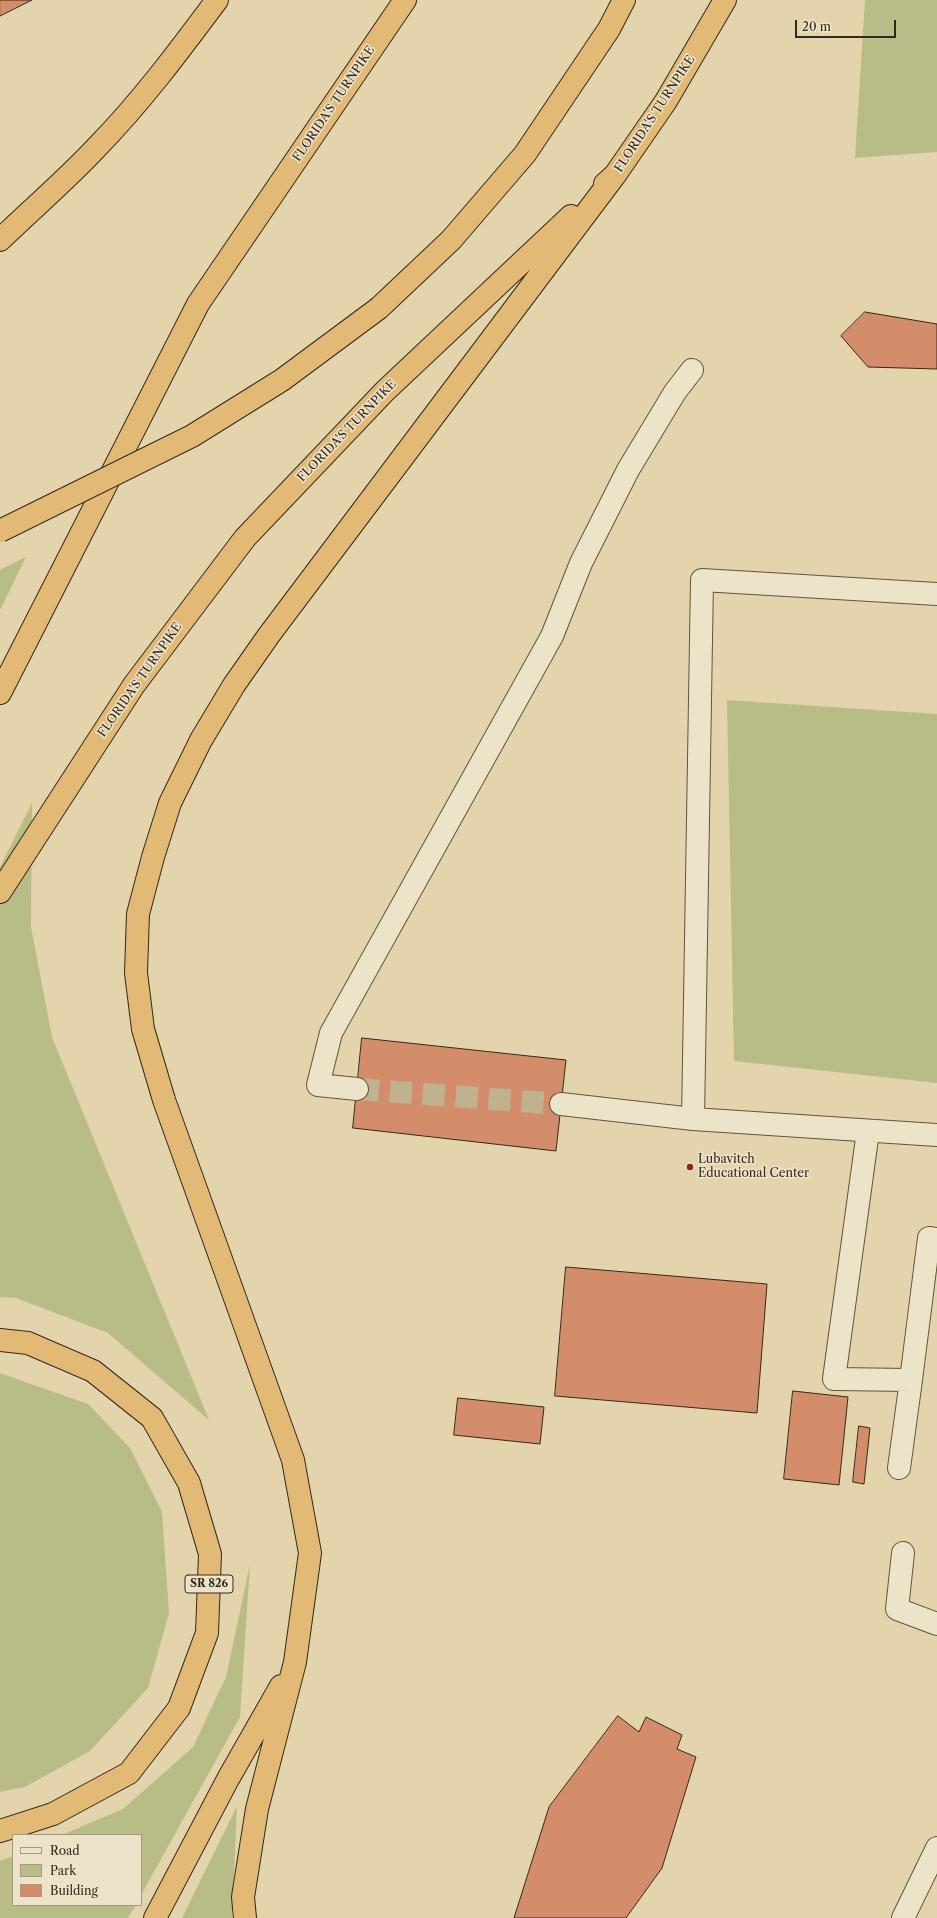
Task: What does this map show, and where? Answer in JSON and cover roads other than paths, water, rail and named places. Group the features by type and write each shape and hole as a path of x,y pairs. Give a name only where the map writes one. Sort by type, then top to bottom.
{"highway":[{"path":"0,240 96,148 125,117 217,0"},
{"name":"FLORIDA'S TURNPIKE","path":"0,693 198,304 405,0"},
{"path":"0,531 192,436 282,380 379,308 451,240 525,154 609,29 624,0"},
{"name":"FLORIDA'S TURNPIKE","path":"0,892 134,685 245,538 385,391 615,175 666,101 725,0"},
{"path":"245,1918 244,1897 257,1809 295,1662 310,1553 293,1460 167,1108 143,1029 136,973 138,914 153,857 170,802 200,740 234,685 274,629 615,175"},
{"name":"SR 826","path":"0,1340 28,1343 93,1370 152,1418 189,1483 210,1554 207,1633 179,1708 129,1773 53,1814 0,1831"},
{"path":"156,1918 228,1779 295,1662"}],"street":[{"path":"357,1089 318,1085 331,1033 552,636 581,563 628,470 675,392 692,370"},
{"path":"693,1119 702,580 937,594"},
{"path":"561,1104 693,1119 937,1135"},
{"path":"868,1131 834,1379 911,1380"},
{"path":"899,1468 929,1238 937,1239"},
{"path":"903,1553 897,1609 937,1624"},
{"path":"903,1918 937,1848"}],"tunnel":[{"path":"357,1089 561,1104"}],"place":[{"name":"Lubavitch Educational Center","path":"690,1167"}]}
